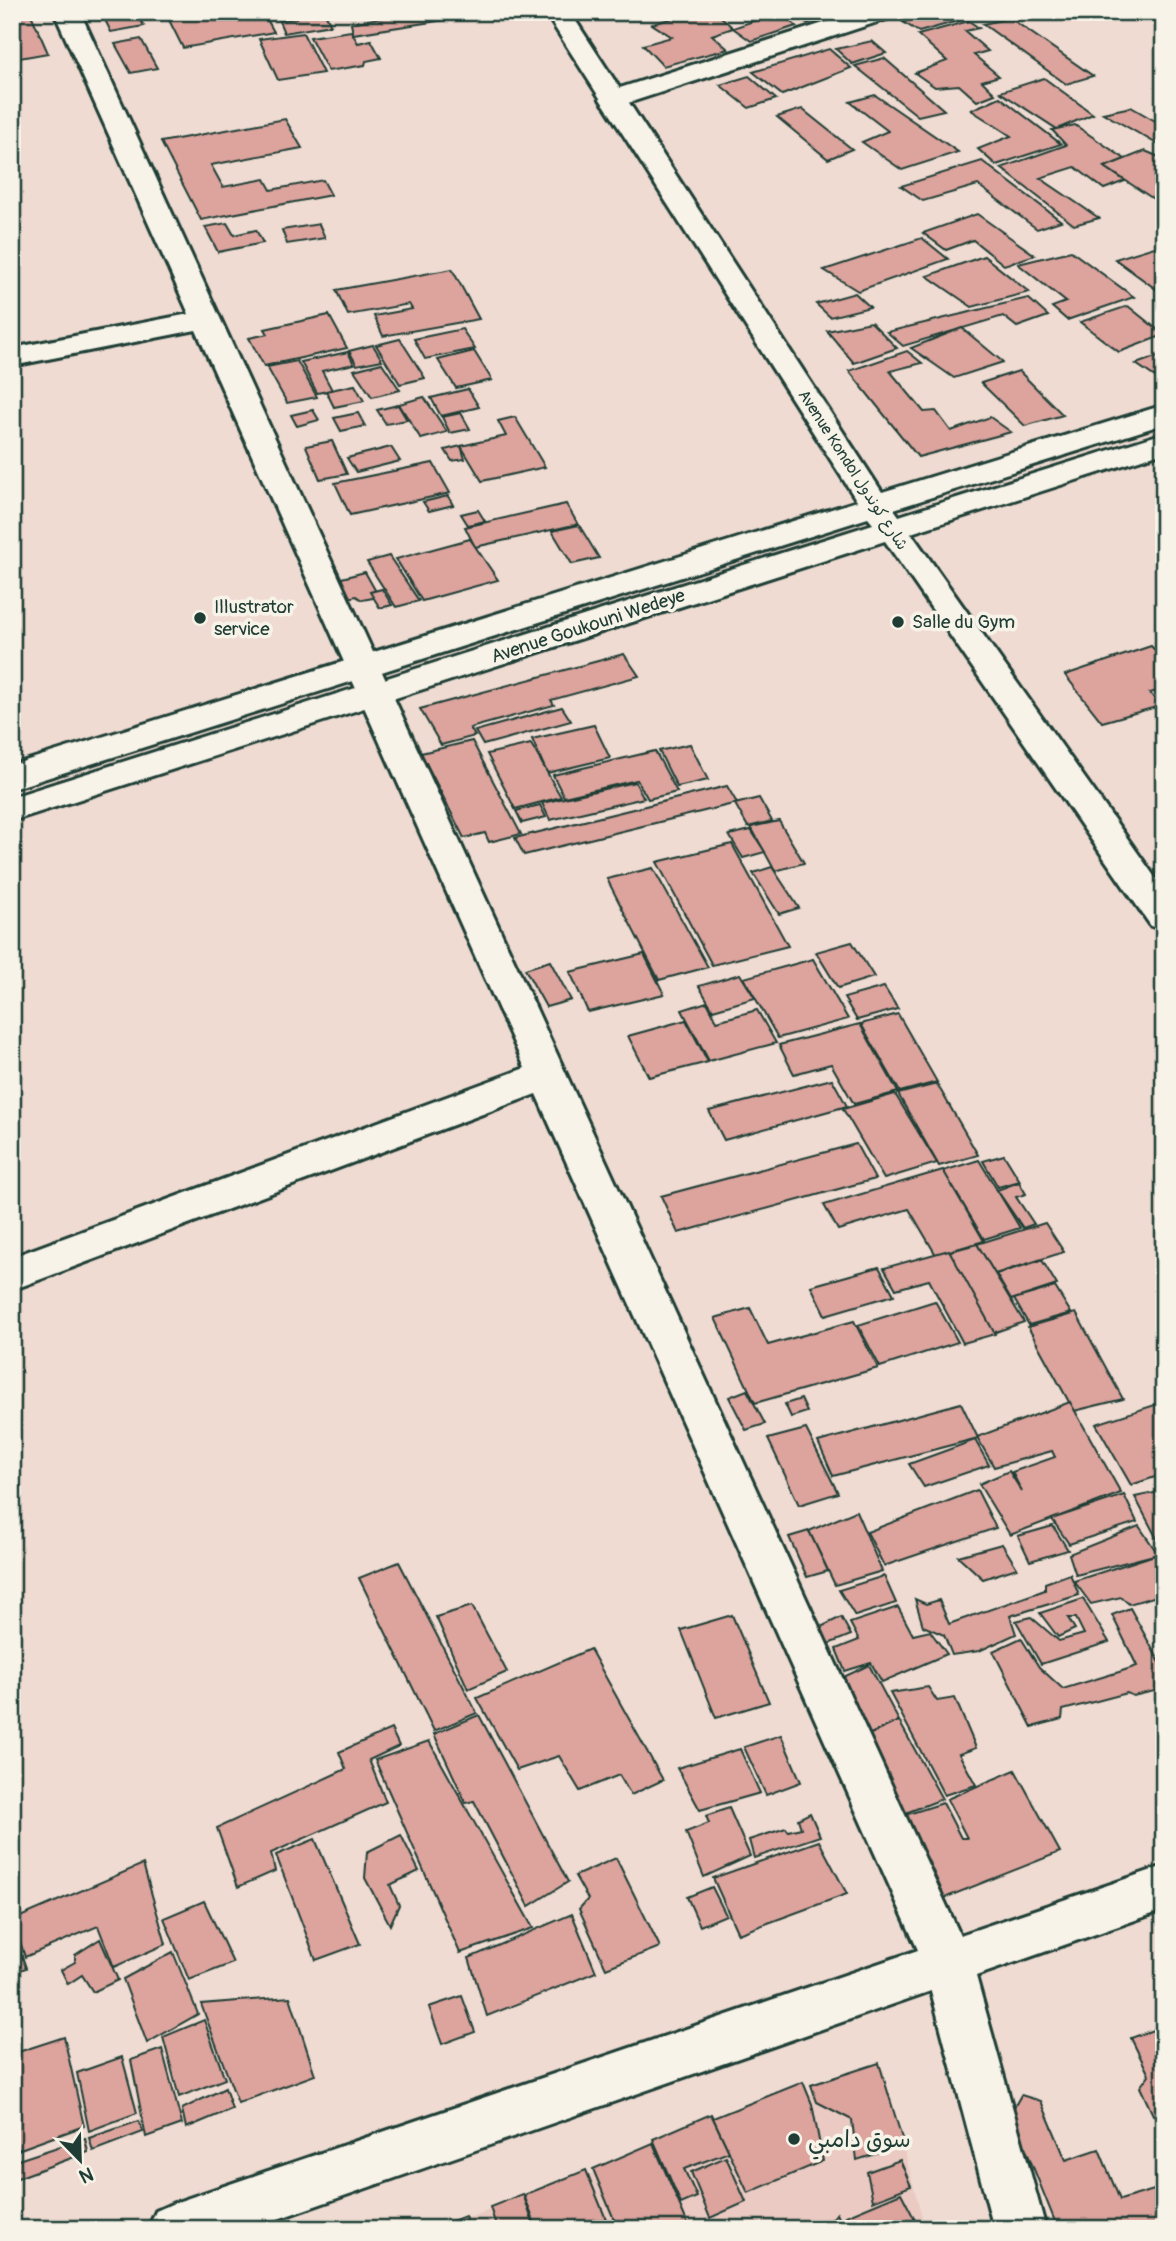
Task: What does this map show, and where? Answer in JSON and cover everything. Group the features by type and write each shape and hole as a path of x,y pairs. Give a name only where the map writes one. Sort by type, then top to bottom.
{"street":[{"path":"67,12 948,1962 1020,2229"},
{"name":"Avenue Kondol شارع كوندول","path":"556,12 883,517 1153,883 1164,917"},
{"path":"613,99 884,12"},
{"path":"12,357 205,320"},
{"name":"Avenue Goukouni Wedeye","path":"12,809 369,680 883,517 1164,414"},
{"name":"Avenue Goukouni Wedeye","path":"883,517 1164,442"},
{"name":"Avenue Goukouni Wedeye","path":"12,777 369,680"},
{"path":"12,1274 546,1075"},
{"path":"174,2229 1164,1888"}],"shaded area":[{"name":"سوق دامبي","path":"883,2069 925,2229 437,2229"}],"building":[{"path":"12,12 30,12 48,53 20,58 12,40"},
{"path":"101,12 155,14 139,17 144,26 111,32"},
{"path":"165,12 263,12 274,32 183,48"},
{"path":"293,12 341,12 326,15 331,25 284,33 279,21 296,18"},
{"path":"414,12 490,13 353,34 351,23"},
{"path":"685,12 716,12 733,28 712,35 728,49 663,66 643,45 672,37 652,24 687,14"},
{"path":"779,12 796,26 751,41 733,28"},
{"path":"792,12 842,12 807,24"},
{"path":"937,12 990,12 919,32 903,22"},
{"path":"1010,18 1093,76 1066,84 983,24"},
{"path":"969,21 979,28 965,31 988,51 974,55 999,76 982,81 995,94 977,101 959,85 935,87 915,73 947,61 918,35"},
{"path":"351,31 358,43 371,40 381,58 366,61 365,65 328,71 310,37"},
{"path":"303,33 323,73 278,80 259,39"},
{"path":"141,39 157,68 131,73 115,44"},
{"path":"872,41 886,53 852,64 836,49"},
{"path":"829,49 851,68 782,95 753,72"},
{"path":"884,58 944,110 918,116 855,66"},
{"path":"749,76 776,99 749,108 720,85"},
{"path":"1044,78 1093,114 1057,129 1000,92"},
{"path":"875,95 958,152 902,170 862,142 888,131 850,102"},
{"path":"1000,97 1061,144 996,165 978,149 1011,136 971,110"},
{"path":"1131,107 1164,126 1164,148 1103,113"},
{"path":"802,109 852,149 828,159 777,117"},
{"path":"285,119 302,148 211,165 223,187 265,179 271,190 323,180 331,195 201,220 161,142"},
{"path":"1075,125 1125,159 1105,167 1125,181 1104,189 1075,167 1040,178 1099,218 1074,225 1001,168 1066,145 1052,130"},
{"path":"1145,151 1164,159 1164,206 1105,167"},
{"path":"982,161 1061,221 1037,229 978,185 923,201 901,186"},
{"path":"977,214 1035,255 1004,265 973,240 946,250 923,233"},
{"path":"227,223 234,235 256,230 263,243 218,252 205,227"},
{"path":"319,224 325,238 287,244 282,230"},
{"path":"922,238 948,259 858,291 824,270"},
{"path":"1164,244 1164,295 1115,259"},
{"path":"1071,251 1134,297 1067,320 1052,307 1066,302 1018,264"},
{"path":"984,256 1029,292 972,307 927,276"},
{"path":"452,269 479,319 383,336 374,316 412,309 409,304 348,315 336,290"},
{"path":"855,293 870,307 830,317 816,304"},
{"path":"1028,298 1048,316 1017,327 1003,316 903,346 887,332"},
{"path":"1128,306 1164,335 1119,352 1080,322"},
{"path":"329,315 347,348 264,366 249,338 268,334 265,329"},
{"path":"871,322 897,348 854,363 827,331"},
{"path":"962,328 1003,362 954,378 911,348"},
{"path":"462,329 475,349 425,359 414,339"},
{"path":"400,339 425,378 400,384 376,345"},
{"path":"373,345 382,360 357,365 349,351"},
{"path":"474,351 492,380 456,388 438,360"},
{"path":"907,351 922,363 890,371 924,412 936,411 951,431 990,417 1011,432 918,457 849,371"},
{"path":"348,352 354,364 322,371 332,390 317,393 301,362"},
{"path":"1164,354 1164,383 1136,364"},
{"path":"297,361 317,397 287,403 267,367"},
{"path":"382,363 400,390 372,397 354,370"},
{"path":"1019,371 1063,415 1025,426 981,383"},
{"path":"355,385 364,401 334,407 326,391"},
{"path":"468,389 479,407 441,416 431,398"},
{"path":"424,397 447,432 421,439 399,404"},
{"path":"398,405 407,420 386,424 377,410"},
{"path":"313,410 319,420 297,426 291,415"},
{"path":"358,413 365,426 341,431 334,418"},
{"path":"461,413 470,429 450,433 442,417"},
{"path":"515,417 545,467 482,481 461,446 506,436 498,421"},
{"path":"332,441 347,474 320,479 306,446"},
{"path":"461,446 465,459 452,461 445,450"},
{"path":"391,447 400,461 356,472 347,458"},
{"path":"433,463 450,493 350,515 335,483"},
{"path":"448,496 453,505 429,511 423,502"},
{"path":"566,504 578,524 475,547 465,527"},
{"path":"478,510 485,521 468,525 461,514"},
{"path":"579,525 599,558 572,564 552,531"},
{"path":"470,539 498,580 422,601 396,559"},
{"path":"389,556 419,601 396,607 367,562"},
{"path":"365,572 379,597 362,600 356,596 348,598 338,579"},
{"path":"382,589 392,605 380,608 370,592"},
{"path":"1151,646 1164,660 1164,689 1150,693 1160,706 1102,722 1065,675"},
{"path":"624,654 639,676 551,700 554,705 470,728 475,736 441,745 420,709"},
{"path":"562,707 571,721 483,745 475,731"},
{"path":"594,725 610,758 547,773 532,739"},
{"path":"472,741 521,834 489,842 485,833 464,838 421,753"},
{"path":"531,744 561,797 515,809 487,754"},
{"path":"690,744 708,780 677,787 659,751"},
{"path":"655,751 677,792 648,799 637,780 564,797 553,775"},
{"path":"635,782 644,798 550,820 542,803"},
{"path":"727,786 737,803 524,855 515,838"},
{"path":"759,798 772,821 748,827 735,804"},
{"path":"540,805 546,817 522,823 516,811"},
{"path":"779,821 804,863 775,871 751,827"},
{"path":"751,830 765,852 743,858 729,835"},
{"path":"732,844 788,946 712,965 657,862"},
{"path":"772,867 799,908 779,914 753,873"},
{"path":"653,868 708,967 659,980 607,879"},
{"path":"852,942 874,977 838,988 816,952"},
{"path":"644,954 664,994 588,1012 570,972"},
{"path":"813,959 848,1019 778,1038 744,978"},
{"path":"550,961 571,1000 546,1007 525,969"},
{"path":"740,974 755,998 713,1010 699,986"},
{"path":"884,987 898,1009 857,1020 844,998"},
{"path":"707,1002 717,1021 757,1010 776,1043 709,1061 682,1010"},
{"path":"898,1014 937,1082 900,1092 861,1024"},
{"path":"686,1020 708,1062 649,1077 628,1036"},
{"path":"860,1024 898,1092 854,1104 831,1064 794,1074 779,1045"},
{"path":"832,1079 847,1106 724,1140 709,1111"},
{"path":"937,1084 978,1155 939,1166 898,1094"},
{"path":"895,1094 937,1163 884,1179 843,1109"},
{"path":"856,1144 875,1179 678,1233 661,1196"},
{"path":"1004,1155 1020,1181 998,1187 983,1161"},
{"path":"979,1160 1020,1228 984,1239 943,1171"},
{"path":"943,1170 984,1241 936,1255 909,1209 838,1230 824,1205"},
{"path":"1019,1182 1026,1194 1016,1197 1034,1224 1023,1228 997,1190"},
{"path":"1045,1223 1064,1252 995,1274 977,1244"},
{"path":"977,1244 1024,1322 993,1333 947,1252"},
{"path":"949,1250 995,1334 963,1343 929,1280 896,1289 884,1268"},
{"path":"1042,1260 1057,1285 1011,1300 996,1274"},
{"path":"879,1267 894,1295 825,1315 811,1286"},
{"path":"1055,1287 1071,1313 1029,1325 1014,1299"},
{"path":"935,1301 958,1342 880,1367 858,1325"},
{"path":"750,1308 768,1345 854,1321 878,1368 755,1403 715,1318"},
{"path":"1076,1313 1123,1399 1074,1411 1028,1327"},
{"path":"747,1390 765,1424 746,1430 729,1397"},
{"path":"801,1399 807,1412 791,1417 785,1404"},
{"path":"1070,1402 1121,1493 1010,1535 979,1484 1009,1471 1022,1492 1012,1472 1055,1457 1052,1451 994,1467 977,1437"},
{"path":"1164,1402 1164,1474 1131,1485 1096,1424"},
{"path":"961,1403 978,1438 833,1476 818,1442"},
{"path":"806,1429 838,1493 799,1505 768,1439"},
{"path":"975,1440 989,1465 924,1487 909,1464"},
{"path":"977,1490 996,1528 884,1566 867,1532"},
{"path":"1164,1491 1164,1552 1135,1497"},
{"path":"1124,1495 1137,1522 1069,1544 1052,1519"},
{"path":"856,1511 882,1571 835,1585 809,1531"},
{"path":"1053,1526 1068,1550 1030,1561 1018,1536"},
{"path":"1139,1526 1158,1554 1076,1575 1069,1554"},
{"path":"809,1531 828,1571 807,1577 789,1537"},
{"path":"1002,1544 1017,1568 983,1579 958,1556"},
{"path":"1158,1554 1164,1566 1164,1594 1129,1604 1121,1597 1091,1604 1074,1581"},
{"path":"399,1562 477,1713 434,1731 359,1578"},
{"path":"1070,1574 1079,1595 1010,1616 1016,1634 979,1651 952,1655 944,1635 923,1626 915,1599 926,1604 939,1600 949,1624 1045,1590 1045,1583"},
{"path":"884,1576 896,1603 855,1616 839,1590"},
{"path":"1083,1599 1109,1642 1041,1664 1016,1621 1031,1617 1059,1641 1084,1634 1076,1618 1068,1618 1075,1629 1058,1637 1040,1613"},
{"path":"472,1606 507,1672 468,1689 436,1617"},
{"path":"898,1607 913,1635 930,1631 947,1654 882,1682 871,1663 845,1671 836,1649 859,1640 850,1623"},
{"path":"1130,1608 1164,1670 1159,1690 1133,1696 1127,1693 1063,1710 1062,1719 1032,1727 993,1651 1021,1638 1039,1667 1063,1689 1119,1672 1137,1666 1112,1615"},
{"path":"732,1615 769,1702 716,1718 681,1630"},
{"path":"841,1617 851,1635 826,1645 817,1629"},
{"path":"590,1649 663,1780 631,1795 619,1775 580,1791 559,1756 517,1770 477,1698"},
{"path":"869,1665 899,1721 864,1737 835,1681"},
{"path":"928,1687 937,1701 955,1698 976,1748 959,1754 976,1785 944,1795 890,1693"},
{"path":"479,1715 568,1882 529,1906 474,1801 466,1803 434,1734"},
{"path":"899,1721 942,1799 903,1814 864,1737"},
{"path":"391,1729 399,1746 369,1760 386,1802 271,1853 275,1871 238,1887 217,1828 346,1769 339,1752"},
{"path":"781,1735 801,1782 766,1795 744,1747"},
{"path":"429,1741 533,1928 460,1953 375,1760"},
{"path":"740,1749 760,1793 700,1810 677,1768"},
{"path":"1015,1770 1060,1852 942,1899 902,1816 943,1803 961,1838 967,1838 947,1799"},
{"path":"729,1808 750,1856 704,1877 686,1832 709,1823 706,1816"},
{"path":"810,1813 820,1836 754,1858 749,1840 786,1828 788,1831 801,1828 798,1819"},
{"path":"401,1835 419,1871 390,1885 399,1905 390,1925 365,1878 367,1852"},
{"path":"315,1839 360,1944 316,1960 276,1855"},
{"path":"819,1841 847,1894 738,1934 713,1878"},
{"path":"616,1858 660,1947 606,1968 579,1909 588,1899 575,1876"},
{"path":"143,1864 166,1944 114,1967 98,1926 25,1957 13,1920"},
{"path":"712,1887 726,1915 700,1926 687,1897"},
{"path":"204,1901 233,1963 189,1980 164,1918"},
{"path":"572,1914 596,1972 487,2016 469,1958"},
{"path":"12,1927 26,1968 12,1973"},
{"path":"100,1939 118,1980 93,1992 82,1975 68,1984 61,1970 75,1962 75,1955"},
{"path":"173,1952 198,2014 147,2043 123,1979"},
{"path":"462,1996 475,2032 442,2044 429,2007"},
{"path":"290,1997 315,2075 238,2103 201,2004"},
{"path":"204,2020 225,2079 179,2097 163,2037"},
{"path":"1164,2026 1164,2119 1153,2115 1140,2087 1149,2075 1131,2038"},
{"path":"64,2037 84,2126 12,2152 12,2054"},
{"path":"162,2049 182,2124 146,2137 131,2060"},
{"path":"122,2057 137,2113 89,2131 77,2073"},
{"path":"879,2063 904,2145 857,2160 852,2120 817,2102 811,2085"},
{"path":"803,2082 812,2104 823,2161 748,2193 713,2118"},
{"path":"225,2088 232,2109 186,2128 182,2109"},
{"path":"1021,2095 1041,2101 1066,2160 1099,2149 1120,2200 1164,2187 1164,2229 1058,2229 1027,2152 999,2134"},
{"path":"711,2114 729,2152 684,2169 697,2197 681,2204 653,2139"},
{"path":"139,2121 143,2132 93,2151 89,2138"},
{"path":"85,2138 88,2152 12,2180 12,2162"},
{"path":"653,2143 690,2229 618,2229 593,2169"},
{"path":"726,2157 746,2202 710,2218 691,2172"},
{"path":"900,2160 911,2186 873,2201 867,2172"},
{"path":"586,2170 610,2229 537,2229 524,2195"},
{"path":"901,2193 915,2220 894,2229 852,2229 846,2216"},
{"path":"523,2194 535,2229 497,2229 490,2207"},
{"path":"837,2213 843,2229 824,2229"},
{"path":"465,2216 469,2229 432,2229"}],"place":[{"name":"Illustrator service","path":"200,618"},
{"name":"Salle du Gym","path":"898,622"},
{"name":"سوق دامبي","path":"794,2139"}]}
